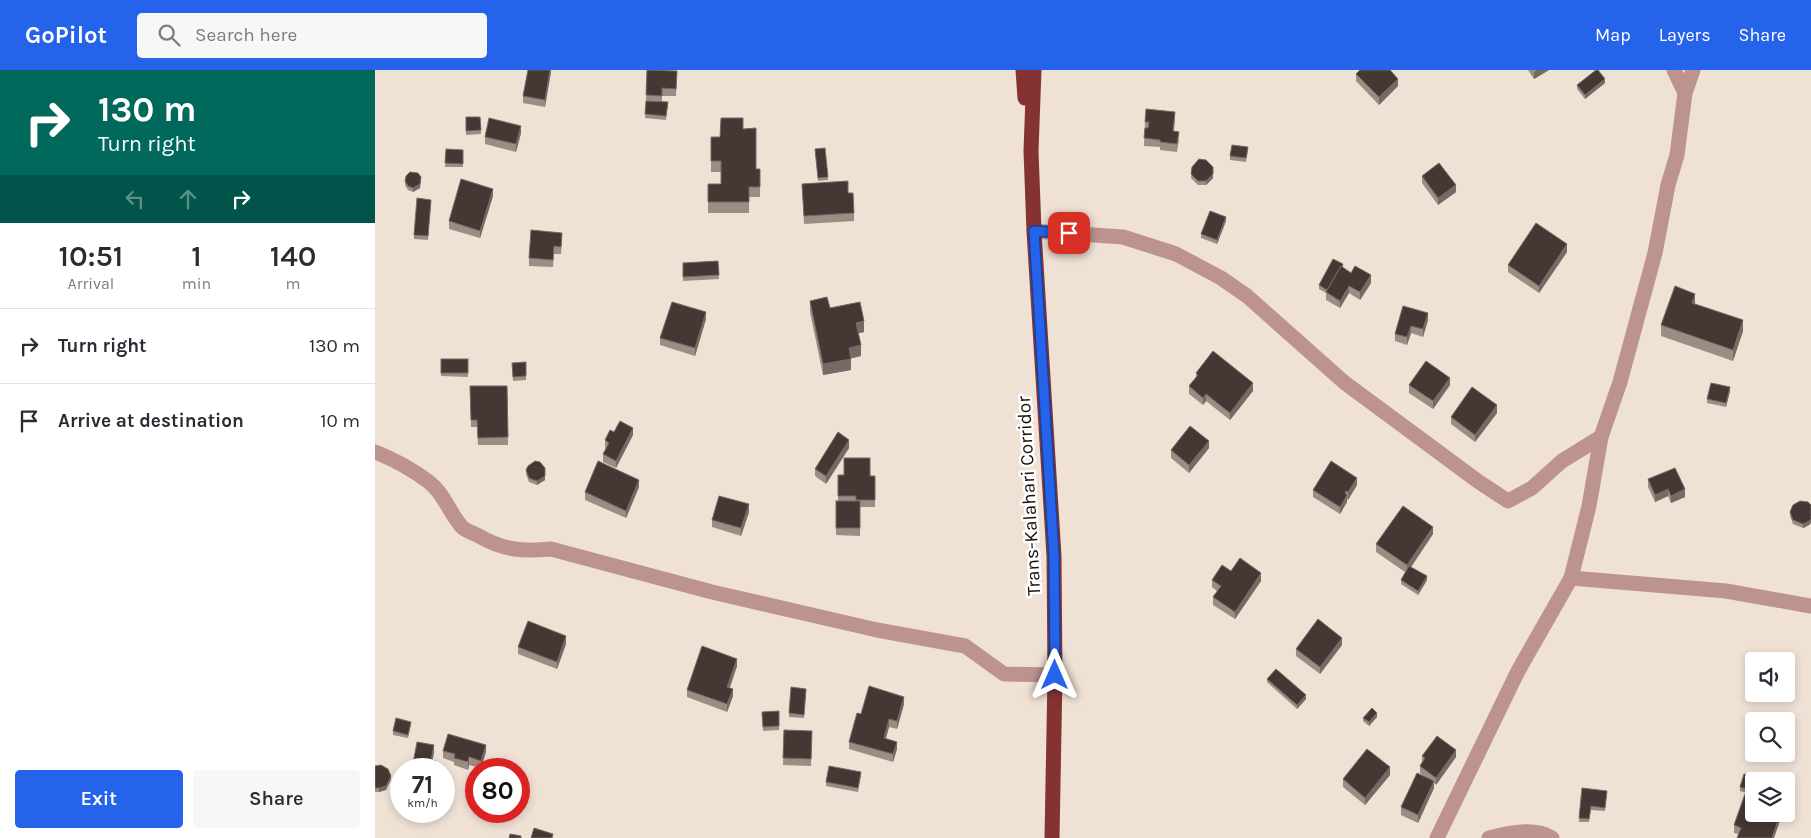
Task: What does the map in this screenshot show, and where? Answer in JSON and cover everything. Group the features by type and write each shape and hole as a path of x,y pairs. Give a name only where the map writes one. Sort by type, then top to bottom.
{"highway":[{"name":"Trans-Kalahari Corridor","path":"1023,70 1031,151 1034,231 1054,556 1055,675 1051,838"},
{"name":"Trans-Kalahari Corridor","path":"1031,151 1034,70"}],"street":[{"path":"1675,70 1685,93"},
{"path":"1437,838 1518,671 1571,578 1589,506 1601,436 1620,382 1655,253 1668,185 1677,156 1685,93 1693,70"},
{"path":"1034,231 1123,237 1176,254 1221,278 1247,296 1345,383 1479,482 1508,501 1532,488 1562,461 1601,436"},
{"path":"375,452 389,458 429,482 441,494 464,528 484,540 505,548 526,552 551,549 712,592 877,630 965,646 1004,674 1055,675"},
{"path":"1571,578 1726,591 1811,606"},
{"path":"1489,838 1528,832 1548,835 1552,838"}],"building":[{"path":"528,70 550,70 545,100 523,96"},
{"path":"647,70 677,71 676,89 662,88 662,96 646,95"},
{"path":"1360,70 1390,70 1398,79 1379,97 1356,74"},
{"path":"1596,70 1605,79 1585,95 1577,85"},
{"path":"646,101 668,102 666,116 645,114"},
{"path":"1146,109 1175,112 1173,131 1179,132 1177,144 1144,138 1145,128 1148,128 1149,122 1145,122"},
{"path":"466,117 480,117 481,130 466,131"},
{"path":"489,118 521,126 516,144 485,137"},
{"path":"721,118 743,118 743,129 756,128 756,169 760,169 760,187 749,187 749,202 708,202 708,184 721,184 721,161 711,161 711,137 720,137"},
{"path":"1232,145 1248,147 1246,158 1230,156"},
{"path":"825,148 828,177 818,178 815,149"},
{"path":"446,149 463,150 463,164 445,163"},
{"path":"1199,159 1206,160 1213,167 1213,174 1206,181 1198,181 1191,174 1192,167"},
{"path":"1439,163 1456,185 1438,198 1422,176"},
{"path":"410,172 418,173 421,177 420,184 413,188 408,186 405,181 406,176"},
{"path":"461,179 493,189 480,231 449,221"},
{"path":"848,181 848,193 853,193 854,213 804,216 802,184"},
{"path":"417,198 431,200 428,236 414,235"},
{"path":"1210,211 1226,217 1217,240 1201,234"},
{"path":"1536,223 1567,244 1539,286 1508,265"},
{"path":"531,230 562,233 561,247 554,246 553,260 529,258"},
{"path":"1333,259 1343,264 1327,290 1319,285"},
{"path":"718,261 719,275 683,277 683,263"},
{"path":"1341,266 1351,273 1355,266 1371,275 1360,292 1349,286 1340,301 1326,292"},
{"path":"1675,286 1695,294 1692,303 1743,320 1733,350 1661,325"},
{"path":"827,297 830,308 860,302 864,321 856,323 861,345 849,348 851,359 823,364 810,301"},
{"path":"672,302 706,312 695,348 660,338"},
{"path":"1403,306 1428,313 1423,329 1411,326 1407,337 1395,334"},
{"path":"1213,351 1253,383 1230,413 1206,394 1203,398 1189,386 1198,375 1196,373"},
{"path":"441,359 468,359 468,373 441,373"},
{"path":"1426,361 1450,378 1433,401 1409,385"},
{"path":"526,362 526,376 513,377 512,363"},
{"path":"1711,383 1730,387 1726,403 1707,399"},
{"path":"470,386 507,386 508,437 478,438 477,420 471,420"},
{"path":"1472,387 1497,405 1475,435 1451,417"},
{"path":"620,421 633,428 616,461 603,454 609,443 605,440 610,430 614,432"},
{"path":"1190,426 1209,441 1189,465 1171,450"},
{"path":"838,432 849,440 826,476 815,469"},
{"path":"844,458 870,458 870,476 875,476 875,500 856,500 856,496 838,496 838,475 844,475"},
{"path":"535,461 540,462 545,468 545,476 537,481 529,478 526,470"},
{"path":"598,461 639,480 626,511 585,492"},
{"path":"1331,461 1357,478 1348,492 1346,491 1347,495 1340,507 1313,490"},
{"path":"1675,468 1685,489 1671,496 1668,489 1655,495 1648,479"},
{"path":"719,496 749,504 741,528 712,520"},
{"path":"836,501 860,501 860,528 836,528"},
{"path":"1800,501 1808,502 1811,505 1811,519 1803,524 1793,520 1790,512 1793,505"},
{"path":"1403,506 1433,527 1407,565 1376,544"},
{"path":"1240,558 1261,573 1235,612 1213,597 1221,586 1212,580 1222,565 1231,571"},
{"path":"1409,566 1427,576 1418,591 1401,580"},
{"path":"1318,619 1342,638 1320,667 1296,649"},
{"path":"528,621 566,636 557,662 518,647"},
{"path":"702,646 737,659 727,687 733,689 727,704 687,690"},
{"path":"1276,669 1306,695 1297,705 1267,679"},
{"path":"869,686 904,697 897,721 889,719 884,738 897,742 893,754 849,742 857,713 861,714"},
{"path":"791,687 806,689 804,715 789,713"},
{"path":"1372,708 1377,713 1369,722 1363,718"},
{"path":"779,711 779,726 763,727 762,712"},
{"path":"396,718 411,722 408,735 393,731"},
{"path":"784,730 812,731 811,759 783,758"},
{"path":"448,734 486,745 482,758 469,757 465,758 465,761 454,758 455,754 443,751"},
{"path":"1437,736 1456,750 1436,778 1420,766 1425,758 1422,756"},
{"path":"417,742 434,745 431,758 414,758"},
{"path":"1367,749 1390,767 1365,798 1343,779"},
{"path":"381,765 388,769 390,778 386,786 375,788 375,766"},
{"path":"829,766 861,772 858,788 826,782"},
{"path":"1417,773 1434,781 1418,815 1401,807"},
{"path":"1744,774 1745,774 1745,788 1740,787"},
{"path":"1582,788 1607,791 1605,808 1591,806 1589,819 1579,818"},
{"path":"1745,794 1745,822 1777,822 1772,838 1737,838 1741,828 1734,825"},
{"path":"534,828 553,834 552,838 531,838"},
{"path":"510,834 521,836 521,838 509,838"}],"route":[{"path":"1055,675 1054,556 1034,231 1069,233"}]}
